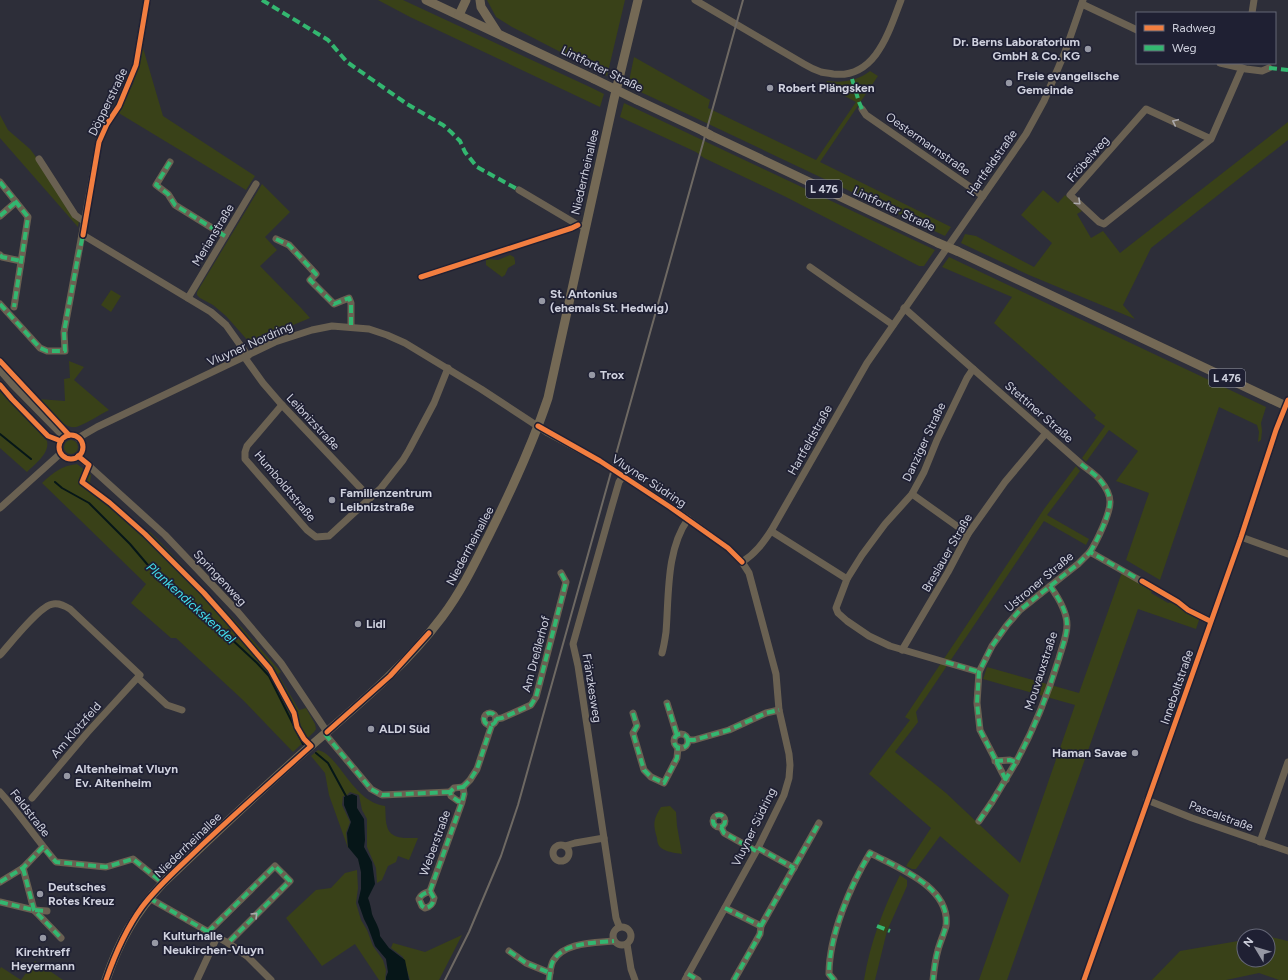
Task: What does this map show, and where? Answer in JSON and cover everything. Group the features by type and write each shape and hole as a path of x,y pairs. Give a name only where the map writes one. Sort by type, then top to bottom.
{"main road":[{"name":"Lintforter Straße","path":"426,0 938,243 1287,404"},
{"path":"459,15 466,0"},
{"path":"480,0 481,6 498,33"},
{"name":"Niederrheinallee","path":"106,980 122,940 138,913 162,883 248,802 390,676 411,655 442,618 468,578 507,500 548,398 585,227 638,0"}],"street":[{"name":"Döpperstraße","path":"0,304 40,348 47,351 65,351 64,332 99,142 107,124 119,106 136,65 147,0"},
{"path":"696,1 804,64 822,72 841,75 862,68 876,55 890,28 901,0"},
{"path":"1252,12 1254,0"},
{"path":"1082,2 1136,29"},
{"name":"Hartfeldstraße","path":"742,562 750,557 771,531 867,363 1026,134 1044,101 1065,52 1082,2"},
{"path":"1226,64 1262,71 1270,68"},
{"name":"Fröbelweg","path":"1211,139 1146,108 1070,195 1099,222 1104,224 1211,139 1244,67"},
{"name":"Oestermannstraße","path":"862,109 866,115 983,196"},
{"path":"39,159 74,215 85,222"},
{"path":"170,162 156,185 168,194 175,205 225,236"},
{"path":"0,182 28,217 14,307"},
{"name":"Merianstraße","path":"188,298 256,184"},
{"path":"519,190 578,225 585,227"},
{"path":"0,216 16,202"},
{"path":"83,235 211,312 226,324 246,357"},
{"path":"276,239 288,246 316,274 310,280 334,304 349,298 351,303 351,327"},
{"path":"0,255 2,257 22,262"},
{"path":"810,268 893,325"},
{"name":"Stettiner Straße","path":"904,308 1099,478 1108,494 1110,503 1107,517 1090,552"},
{"name":"Vluyner Nordring","path":"78,438 150,401 275,342 312,330 332,326 368,329 405,343 448,368 538,426"},
{"name":"Leibnizstraße","path":"246,357 262,383 370,498"},
{"name":"Humboldtstraße","path":"282,405 247,446 245,459 307,530 316,537 330,536 388,480 409,450 434,403 448,368"},
{"name":"Danziger Straße","path":"973,369 967,378 937,440 924,472 912,494 862,555 847,579 836,608 838,613 847,621 869,636 890,646 979,672"},
{"path":"0,370 64,437"},
{"name":"Inneboltstraße","path":"1084,980 1241,537 1276,430 1287,404"},
{"name":"Vluyner Südring","path":"538,426 623,476 688,519 728,548 742,562 749,573 776,674 779,710 789,754 789,778 784,795 757,850 686,977"},
{"name":"Breslauer Straße","path":"902,650 948,572 968,534 1005,482 1046,433"},
{"path":"69,435 78,438 82,444 82,447 78,456 68,458 61,453 59,447 64,437 69,435"},
{"path":"0,508 61,453"},
{"name":"Springenweg","path":"78,456 165,535 237,611 281,663 326,733"},
{"name":"Fränzkesweg","path":"619,926 616,918 578,666 573,644 619,482 623,476"},
{"path":"912,494 968,534"},
{"path":"662,653 666,634 668,584 671,565 681,528 688,519"},
{"path":"771,531 847,579"},
{"path":"1241,537 1288,554"},
{"name":"Ustroner Straße","path":"1006,780 980,730 977,703 979,672 992,646 1020,610 1078,564 1090,552 1140,579 1178,602 1188,610 1210,621"},
{"name":"Am Dreßlerhof","path":"463,787 478,769 494,722 531,705 536,697 566,582 561,573"},
{"name":"Mouvauxstraße","path":"979,821 1016,762 1040,713 1056,669 1067,624 1058,596 1050,586"},
{"path":"0,655 45,606 61,604 70,609 167,705 182,710"},
{"name":"Am Klotzfeld","path":"32,798 87,733 139,676"},
{"path":"633,712 637,726 633,733 644,770 651,777 664,783 677,758 678,746 676,745 675,740 677,735 668,703"},
{"path":"688,740 694,740 729,730 766,713 779,710"},
{"path":"326,733 371,789 382,796 450,792 454,788 463,787"},
{"path":"677,735 685,735 688,740"},
{"path":"678,746 685,746 688,740"},
{"path":"995,761 1010,760 1016,762"},
{"path":"1260,842 1288,762"},
{"name":"Weberstraße","path":"430,891 462,802 464,794 463,787"},
{"name":"Feldstraße","path":"0,792 28,825 43,847 56,862 106,867 133,859 162,883"},
{"name":"Weberstraße","path":"450,792 451,796 462,802"},
{"name":"Pascalstraße","path":"1147,800 1192,818 1288,851"},
{"path":"734,980 760,934 761,926 819,823"},
{"path":"721,827 724,833 794,868"},
{"path":"565,846 604,838"},
{"path":"0,882 23,868 43,847"},
{"path":"834,980 829,974 831,946 860,868 870,853 928,886 939,897 945,909 946,928 937,953 933,980"},
{"path":"208,932 275,866 290,881 228,943"},
{"path":"23,868 34,910 61,938"},
{"path":"149,898 228,943 247,956 271,980"},
{"path":"0,902 34,910 47,911"},
{"path":"725,908 761,926"},
{"path":"619,926 625,926 629,929 632,935 631,940 626,944 621,945 614,940 613,934 615,929 619,926"},
{"path":"196,980 217,937"},
{"path":"509,951 526,964 549,977 552,963 559,952 577,945 614,940"},
{"path":"626,944 630,969 635,980"},
{"path":"686,977 698,980"}],"green space":[{"path":"378,0 403,0 592,88 604,94 600,107 410,17"},
{"path":"487,0 625,0 607,76 512,27 496,17"},
{"path":"143,48 163,116 255,176 246,190 117,112 133,84"},
{"path":"634,57 710,100 708,108 816,160 856,102 824,85 827,81 839,82 855,79 870,71 878,76 820,162 951,227 945,236 628,86"},
{"path":"624,103 935,250 924,266 919,266 786,197 704,158 696,152 620,117"},
{"path":"0,115 8,130 30,149 36,157 79,221 78,227 0,138"},
{"path":"1288,122 1288,140 1151,248 1123,305 1135,319 1029,275 961,243 965,234 976,236 1034,267 1052,243 1021,215 1043,190 1058,203 1065,195 1082,211 1077,214 1091,238 1103,231 1120,253"},
{"path":"262,184 290,212 265,237 277,250 260,266 310,318 250,343 226,316 213,305 200,298 197,295 197,292"},
{"path":"510,255 514,257 515,264 508,268 505,275 502,277 486,265 486,260 488,259 498,260"},
{"path":"949,257 1266,407 1261,423 1261,440 1258,442 1259,432 1257,425 1219,407 1160,580 1126,560 1149,493 1116,481 1138,451 1109,430 1086,462 1082,458 1105,426 1094,418 1096,415 994,323 1012,297 942,267"},
{"path":"111,290 121,296 111,312 101,305"},
{"path":"69,361 84,367 74,380 109,410 79,426 74,427 62,423 38,399 65,401 64,379 70,378"},
{"path":"0,389 47,441 44,454 27,472 0,448"},
{"path":"71,440 76,442 78,447 76,452 71,454 66,452 64,447 66,442"},
{"path":"77,464 91,475 90,483 116,503 161,543 242,628 281,672 278,674 299,710 306,708 315,724 316,729 293,752 244,701 176,638 171,638 131,603 146,584 42,483 58,470 66,466"},
{"path":"1076,466 1080,471 1047,515 1089,539 1086,545 1044,521 916,712 918,722 895,752 946,793 1020,863 1075,705 983,679 987,667 1079,693 1122,572 1153,590 1151,593 1168,603 1173,602 1199,620 1196,629 1138,609 1007,980 979,980 1009,895 940,836 916,869 906,866 931,828 869,774 910,720 905,717 1044,509"},
{"path":"318,750 324,752 337,765 364,796 370,801 385,806 386,824 392,834 400,837 418,838 409,860 398,856 396,862 388,866 382,880 377,883 376,868 367,847 367,819 362,810 359,795 350,792 346,796 343,796 342,805 350,822 346,833 348,848 329,795 325,773 311,756"},
{"path":"670,806 676,812 682,854 665,850 660,847 657,842 654,825 656,815 661,807"},
{"path":"357,870 358,888 356,903 361,920 367,930 373,946 383,960 386,970 385,980 379,980 355,944 322,966 286,918 316,890 331,888 345,873"},
{"path":"900,875 907,880 907,886 887,931 875,980 864,980 878,926"},
{"path":"462,935 439,980 410,980 403,957 391,948 393,943 425,952"},
{"path":"1276,938 1288,941 1288,980 1279,980 1259,973 1226,980 1152,980 1180,951 1236,941 1236,968 1276,968"},
{"path":"35,961 63,980 21,980"},
{"path":"1,967 21,980 0,980"}],"shaded area":[{"path":"352,794 357,796 357,808 364,819 364,847 372,862 375,884 368,898 372,914 380,936 389,948 405,960 409,980 386,980 388,972 386,959 375,946 358,902 361,889 361,872 358,859 348,847 347,833 351,822 344,805 344,797"}],"waterway":[{"name":"Plankendickskendel","path":"0,434 31,459"},
{"name":"Plankendickskendel","path":"55,482 62,488 89,503 130,544 147,564 184,599 211,620 257,663 269,676 303,744"},
{"name":"Plankendickskendel","path":"316,753 328,763 346,796"}],"railway":[{"path":"445,980 469,932 501,856 518,805 743,0"}],"marked path":[{"path":"262,0 328,40 347,62 407,104 443,125 460,141 465,152 477,167 519,190"},
{"path":"1269,68 1288,70"},
{"path":"852,79 862,109"},
{"path":"170,162 156,185 168,194 175,205 225,236"},
{"path":"0,182 28,217 14,307"},
{"path":"0,216 16,202"},
{"path":"0,304 40,348 47,351 65,351 64,332 83,235"},
{"path":"276,239 289,245 316,274 310,280 334,304 349,298 351,303 351,327"},
{"path":"0,255 2,257 21,261"},
{"path":"1081,464 1100,480 1107,490 1110,499 1106,520 1090,552"},
{"path":"1006,780 980,730 977,703 979,672 992,646 1020,610 1078,564 1090,552 1142,581"},
{"path":"496,719 502,718 531,705 536,697 566,582 561,573"},
{"path":"995,761 1010,760 1016,762 1040,711 1059,658 1066,633 1067,620 1062,604 1050,586"},
{"path":"946,662 979,672"},
{"path":"667,703 677,735"},
{"path":"688,740 694,740 729,730 766,713 779,710"},
{"path":"488,713 492,713 496,719 492,725 488,725 484,721 484,717 488,713"},
{"path":"633,713 637,726 633,733 644,770 651,777 664,783 677,758 678,747"},
{"path":"463,787 470,780 477,769 492,724"},
{"path":"325,734 371,789 382,795 450,792"},
{"path":"681,734 686,736 688,741 686,746 681,748 676,746 674,741 676,736 681,734"},
{"path":"979,821 1016,762"},
{"path":"430,891 434,900 430,906 425,908 422,906 419,899 422,895 430,891 462,802 464,794 463,787 454,788 450,792 451,796 462,802"},
{"path":"719,815 723,817 725,821 723,825 719,827 715,825 713,821 715,817 719,815"},
{"path":"734,980 760,934 761,926 819,823"},
{"path":"721,827 724,833 756,851"},
{"path":"0,882 23,868 43,847 56,862 106,867 133,859 163,883"},
{"path":"758,848 794,868"},
{"path":"834,980 829,974 830,959 837,928 855,880 870,853 908,872 920,880 932,890 940,900 945,912 946,926 937,954 933,980"},
{"path":"208,932 275,866 290,881 228,943"},
{"path":"23,868 34,910 61,938"},
{"path":"149,898 217,937"},
{"path":"0,902 34,910 47,911"},
{"path":"725,908 761,926"},
{"path":"877,926 890,931"},
{"path":"549,980 553,961 564,950 589,943 614,941"},
{"path":"509,951 526,963 550,973"},
{"path":"688,974 698,980"}],"cycle path":[{"path":"83,235 99,142 107,124 119,106 136,65 147,0"},
{"path":"421,277 578,225"},
{"path":"0,361 69,435"},
{"path":"0,385 48,436 61,441"},
{"path":"1084,980 1241,537 1276,430 1288,400"},
{"path":"538,426 600,461 670,507 728,548 742,562"},
{"path":"71,435 79,439 83,447 79,455 71,459 63,455 59,447 63,439 71,435"},
{"path":"78,456 89,465 82,482 110,503 145,534 204,593 270,669 294,713 297,727 304,739 311,746 170,875 136,915 117,951 106,980"},
{"path":"1142,581 1178,602 1188,610 1210,621"},
{"path":"327,732 390,676 429,633"}],"place":[{"name":"Dr. Berns Laboratorium GmbH & Co. KG","path":"1088,49"},
{"name":"Freie evangelische Gemeinde","path":"1009,83"},
{"name":"Robert Plängsken","path":"770,88"},
{"name":"St. Antonius (ehemals St. Hedwig)","path":"542,301"},
{"name":"Trox","path":"592,375"},
{"name":"Familienzentrum Leibnizstraße","path":"332,500"},
{"name":"Lidl","path":"358,624"},
{"name":"ALDI Süd","path":"371,729"},
{"name":"Haman Savae","path":"1135,753"},
{"name":"Altenheimat Vluyn Ev. Altenheim","path":"67,776"},
{"name":"Deutsches Rotes Kreuz","path":"40,894"},
{"name":"Kirchtreff Heyermann","path":"43,938"},
{"name":"Kulturhalle Neukirchen-Vluyn","path":"155,943"}]}
